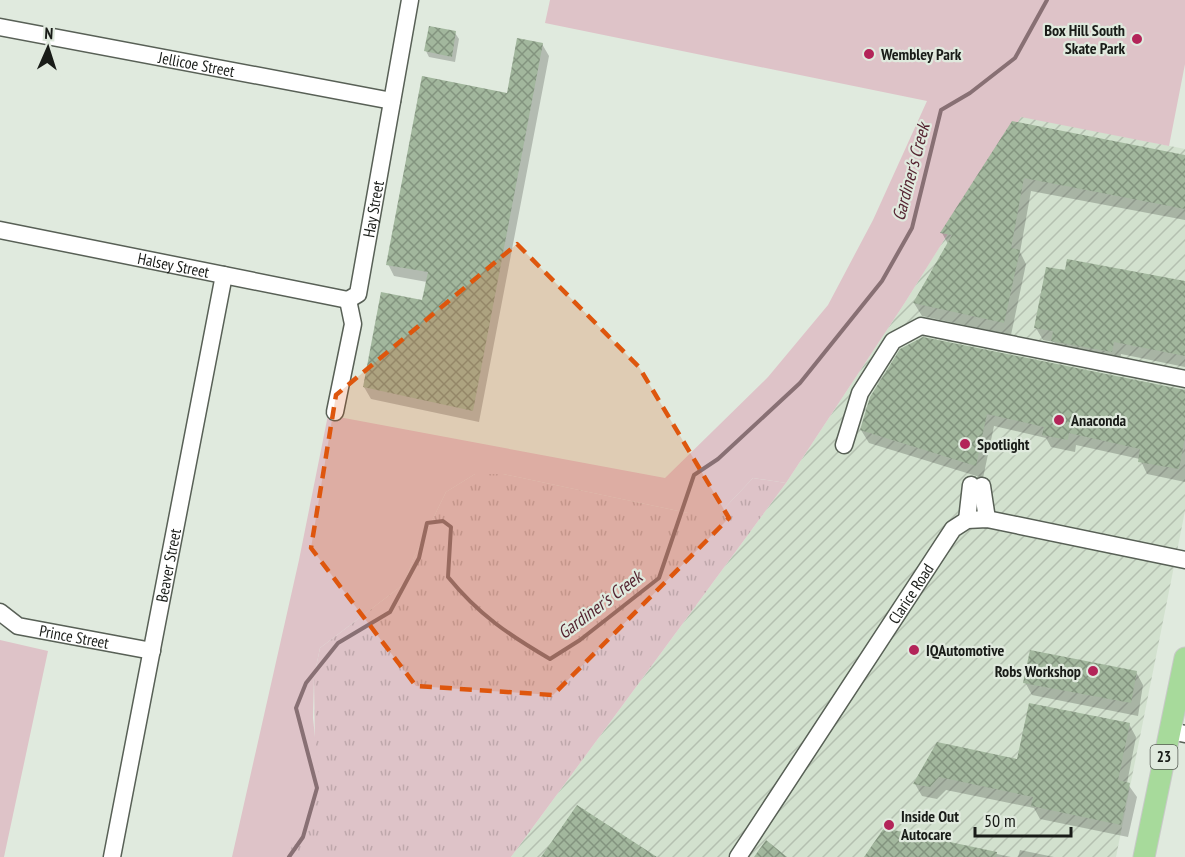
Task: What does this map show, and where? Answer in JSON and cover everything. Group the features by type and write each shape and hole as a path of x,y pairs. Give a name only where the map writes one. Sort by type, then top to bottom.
{"main road":[{"name":"23","path":"1144,857 1177,732 1185,658"}],"street":[{"name":"Hay Street","path":"348,300 357,294 410,0"},
{"name":"Jellicoe Street","path":"0,27 393,101"},
{"name":"Halsey Street","path":"0,230 348,300"},
{"name":"Beaver Street","path":"112,857 224,275"},
{"path":"335,412 352,324 348,300"},
{"path":"844,445 860,393 893,341 921,326 1185,379"},
{"path":"987,519 976,485 967,520 987,519 1185,560"},
{"name":"Clarice Road","path":"738,857 953,529 967,520"},
{"name":"Prince Street","path":"0,612 18,626 152,651"}],"highlighted area":[{"path":"517,244 639,367 729,518 553,695 416,686 311,548 336,395"}],"shaded area":[{"path":"1021,116 1185,149 1185,511 1116,857 511,857 786,483 904,304"}],"green space":[{"path":"550,0 1185,0 1185,64 1169,146 1021,117 904,304 786,483 753,478 720,513 688,513 503,474 475,474 446,492 414,557 404,584 320,648 314,677 313,718 320,785 309,821 285,857 232,857 299,560 328,415 665,478 768,377 828,305 873,220 927,101 545,23"},
{"path":"475,474 503,474 688,513 720,513 753,478 786,483 511,857 285,857 315,750 314,677 320,648 404,584 414,557 446,492"},
{"path":"0,640 48,651 4,857 0,857"}],"building":[{"path":"429,26 456,31 452,57 424,51"},
{"path":"517,38 543,43 473,411 363,387 381,292 422,300 428,272 386,265 422,76 507,93"},
{"path":"1012,121 1185,155 1185,209 1024,178 1011,248 1020,250 1004,323 913,303 952,235 940,233"},
{"path":"1067,259 1185,281 1185,356 1114,342 1112,352 1051,341 1053,331 1034,328 1046,267 1065,270"},
{"path":"923,337 1185,390 1185,437 1179,469 1138,462 1140,449 1069,433 1068,440 1042,435 1044,427 987,414 976,466 860,430 870,397 900,349"},
{"path":"1030,650 1137,671 1131,703 1023,683"},
{"path":"1029,703 1130,723 1118,780 1130,783 1121,825 1031,806 1033,797 939,777 930,787 913,784 937,742 1017,759"},
{"path":"577,805 657,857 541,857"},
{"path":"884,828 997,852 996,857 864,857"},
{"path":"766,840 787,857 754,857"}],"waterway":[{"name":"Gardiner's Creek","path":"289,857 303,837 317,788 296,708 306,683 338,643 390,612 419,558 427,523 443,521 451,527 448,577 495,623 550,659 580,640 659,578 694,475 718,459 800,383 882,281 912,228 941,110 970,93 1015,58 1047,0"}],"place":[{"name":"Box Hill South Skate Park","path":"1137,39"},
{"name":"Wembley Park","path":"869,54"},
{"name":"Anaconda","path":"1059,420"},
{"name":"Spotlight","path":"965,444"},
{"name":"IQAutomotive","path":"914,650"},
{"name":"Robs Workshop","path":"1093,671"},
{"name":"Inside Out Autocare","path":"889,825"}]}
